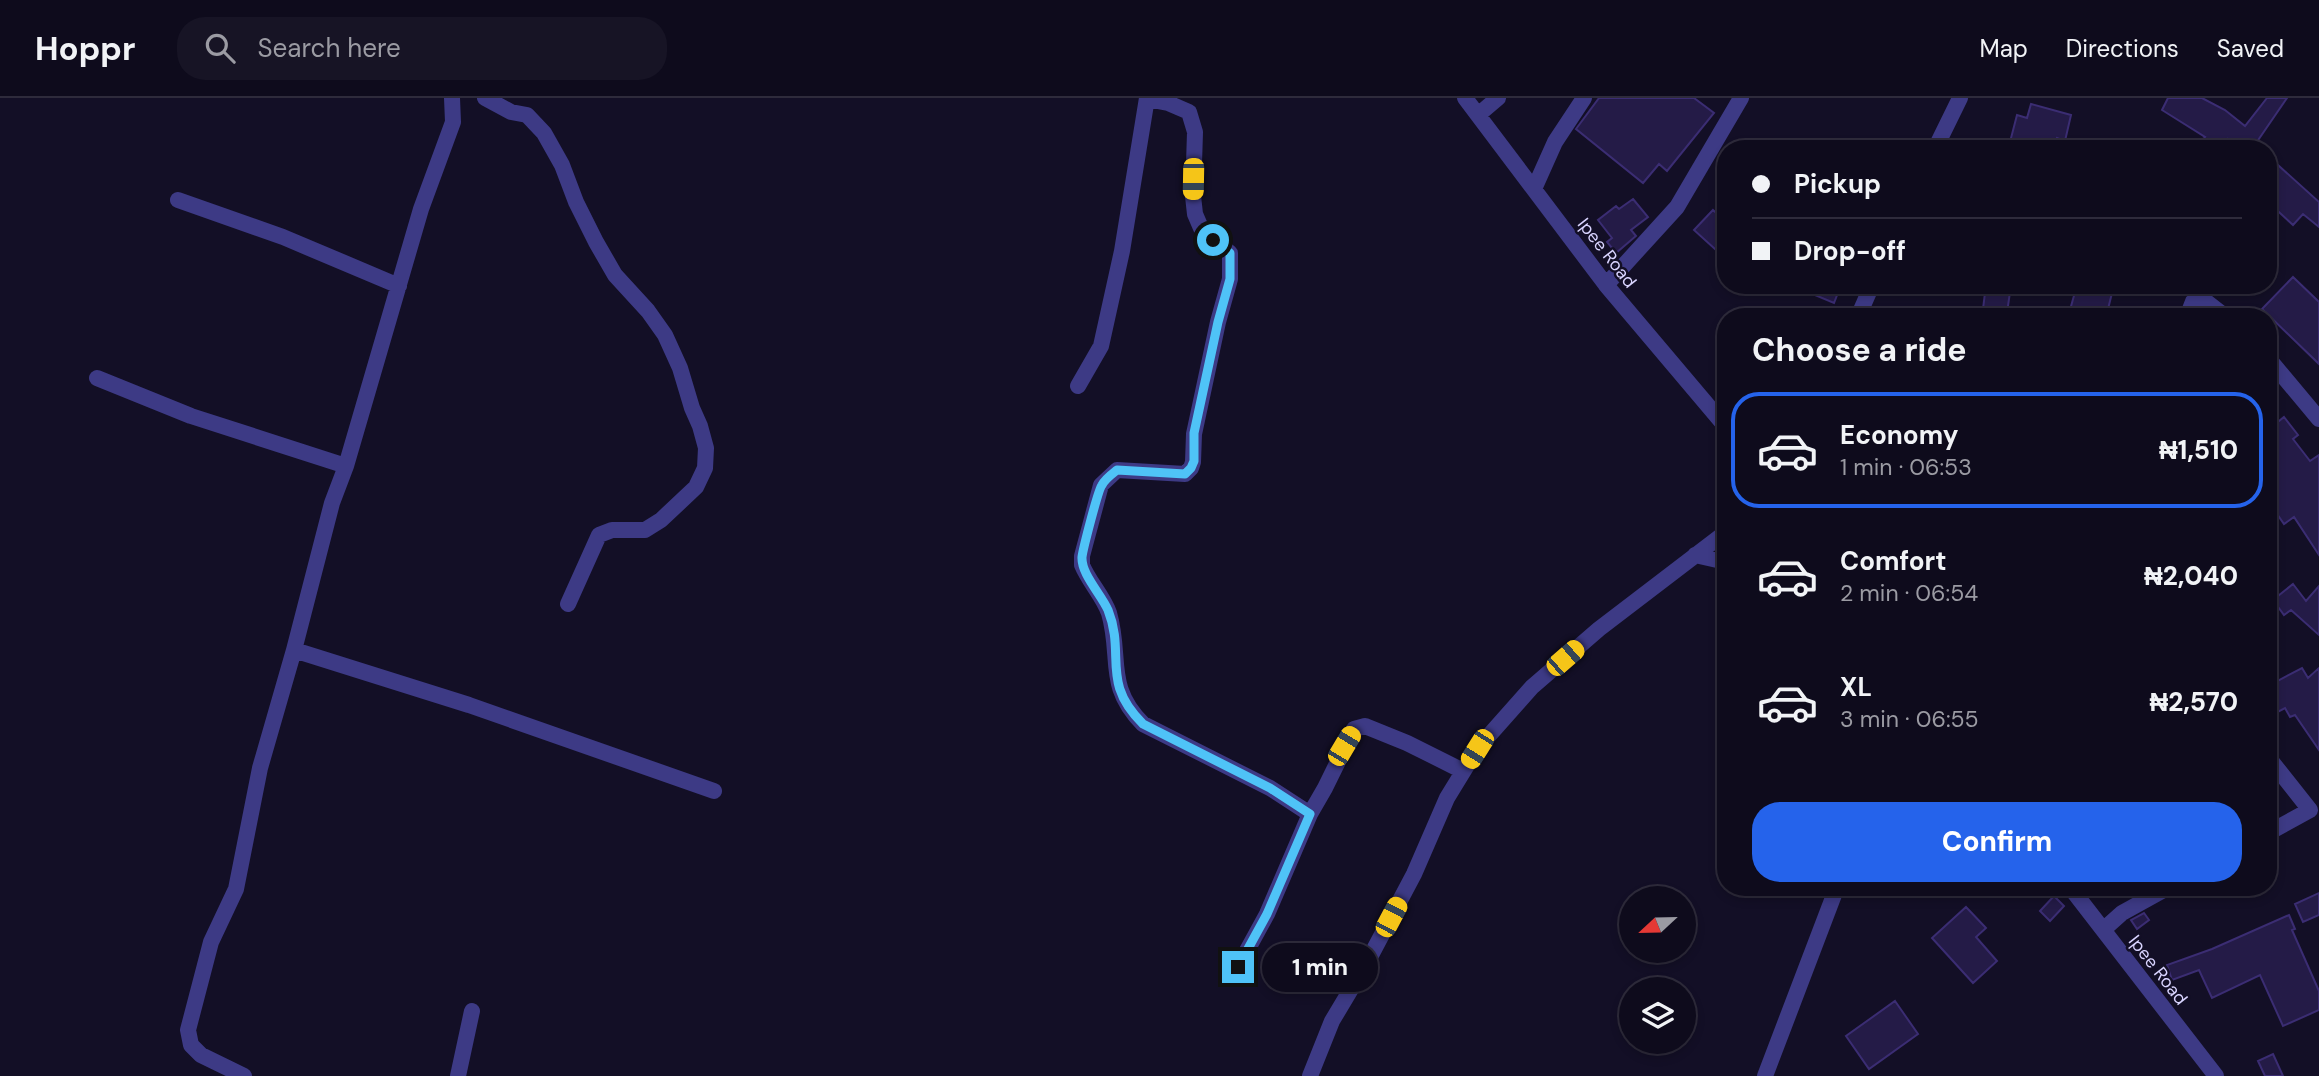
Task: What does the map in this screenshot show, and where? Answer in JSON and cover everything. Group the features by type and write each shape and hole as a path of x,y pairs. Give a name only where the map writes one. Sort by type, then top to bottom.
{"street":[{"path":"244,1076 201,1055 191,1045 188,1030 211,943 236,889 260,768 332,503 346,466 421,209 453,122 452,98"},
{"path":"485,98 511,112 527,115 544,132 562,166 576,202 615,275 648,311 665,335 680,368 706,449 705,468 696,487 661,520 645,530 612,530 599,535 568,604"},
{"path":"1078,386 1101,346 1122,251 1147,98 1168,103 1189,112 1195,132 1195,214 1201,228 1230,253 1230,279 1194,433 1194,461 1191,468 1185,474 1117,470 1108,478 1101,485 1082,556 1083,565 1108,611 1114,639 1118,686 1130,711 1143,724 1270,788 1310,814"},
{"name":"Ipee Road","path":"1465,98 1606,285 1717,416"},
{"path":"1478,115 1498,98"},
{"path":"1534,189 1555,142 1584,98"},
{"path":"1606,285 1677,207 1741,98"},
{"path":"1939,140 1960,98"},
{"path":"178,200 283,237 399,286"},
{"path":"2197,294 2215,308"},
{"path":"2277,369 2319,419"},
{"path":"97,378 191,416 346,466"},
{"path":"1310,1076 1332,1021 1369,959 1407,886 1447,798 1477,749 1532,687 1599,629 1717,539"},
{"path":"1695,555 1717,560"},
{"path":"294,650 469,705 714,792"},
{"path":"1238,967 1267,914 1310,814 1354,729 1365,726 1463,771"},
{"path":"2277,768 2310,810 2277,828"},
{"path":"1766,1075 1834,896"},
{"name":"Ipee Road","path":"2077,896 2216,1076"},
{"path":"2103,930 2122,913 2153,896"},
{"path":"458,1076 472,1011"}],"building":[{"path":"1599,98 1694,98 1714,113 1667,171 1659,164 1643,183 1576,129"},
{"path":"2168,98 2202,98 2225,110 2245,126 2267,98 2287,98 2258,140 2202,140 2205,137 2162,110"},
{"path":"2031,104 2071,115 2065,140 2011,140 2017,115 2027,118"},
{"path":"2277,164 2319,202 2319,227 2303,214 2293,225 2277,210"},
{"path":"1633,199 1648,217 1631,230 1636,236 1616,253 1607,242 1612,238 1598,220 1616,206 1619,209"},
{"path":"1713,210 1717,214 1717,251 1694,230"},
{"path":"2293,277 2319,302 2319,364 2277,323 2277,308 2263,308"},
{"path":"1812,294 1838,294 1834,303"},
{"path":"1985,294 2010,294 2008,308 1983,308"},
{"path":"2074,294 2112,294 2108,308 2071,308"},
{"path":"2284,417 2298,435 2293,439 2310,461 2319,455 2319,555 2294,517 2284,524 2277,514 2277,423"},
{"path":"2293,584 2306,601 2319,586 2319,635 2291,610 2284,615 2277,605 2277,597"},
{"path":"2302,668 2308,678 2319,668 2319,750 2295,715 2290,717 2285,708 2277,712 2277,681"},
{"path":"2319,893 2319,915 2303,922 2295,904"},
{"path":"2054,896 2064,906 2050,921 2040,911"},
{"path":"1966,907 1986,928 1976,937 1997,961 1973,983 1932,938"},
{"path":"2144,913 2149,920 2137,929 2131,920"},
{"path":"2289,915 2295,929 2292,930 2319,991 2319,1010 2283,1026 2260,975 2212,998 2199,970 2172,980 2167,965 2212,949"},
{"path":"1895,1001 1918,1034 1869,1069 1846,1036"},
{"path":"2273,1054 2283,1076 2265,1076 2258,1061"}],"route":[{"path":"1213,240 1230,253 1230,279 1194,433 1194,461 1185,474 1117,470 1101,485 1082,556 1085,572 1108,611 1114,639 1118,686 1130,711 1143,724 1270,788 1310,814 1267,914 1238,967"}]}
